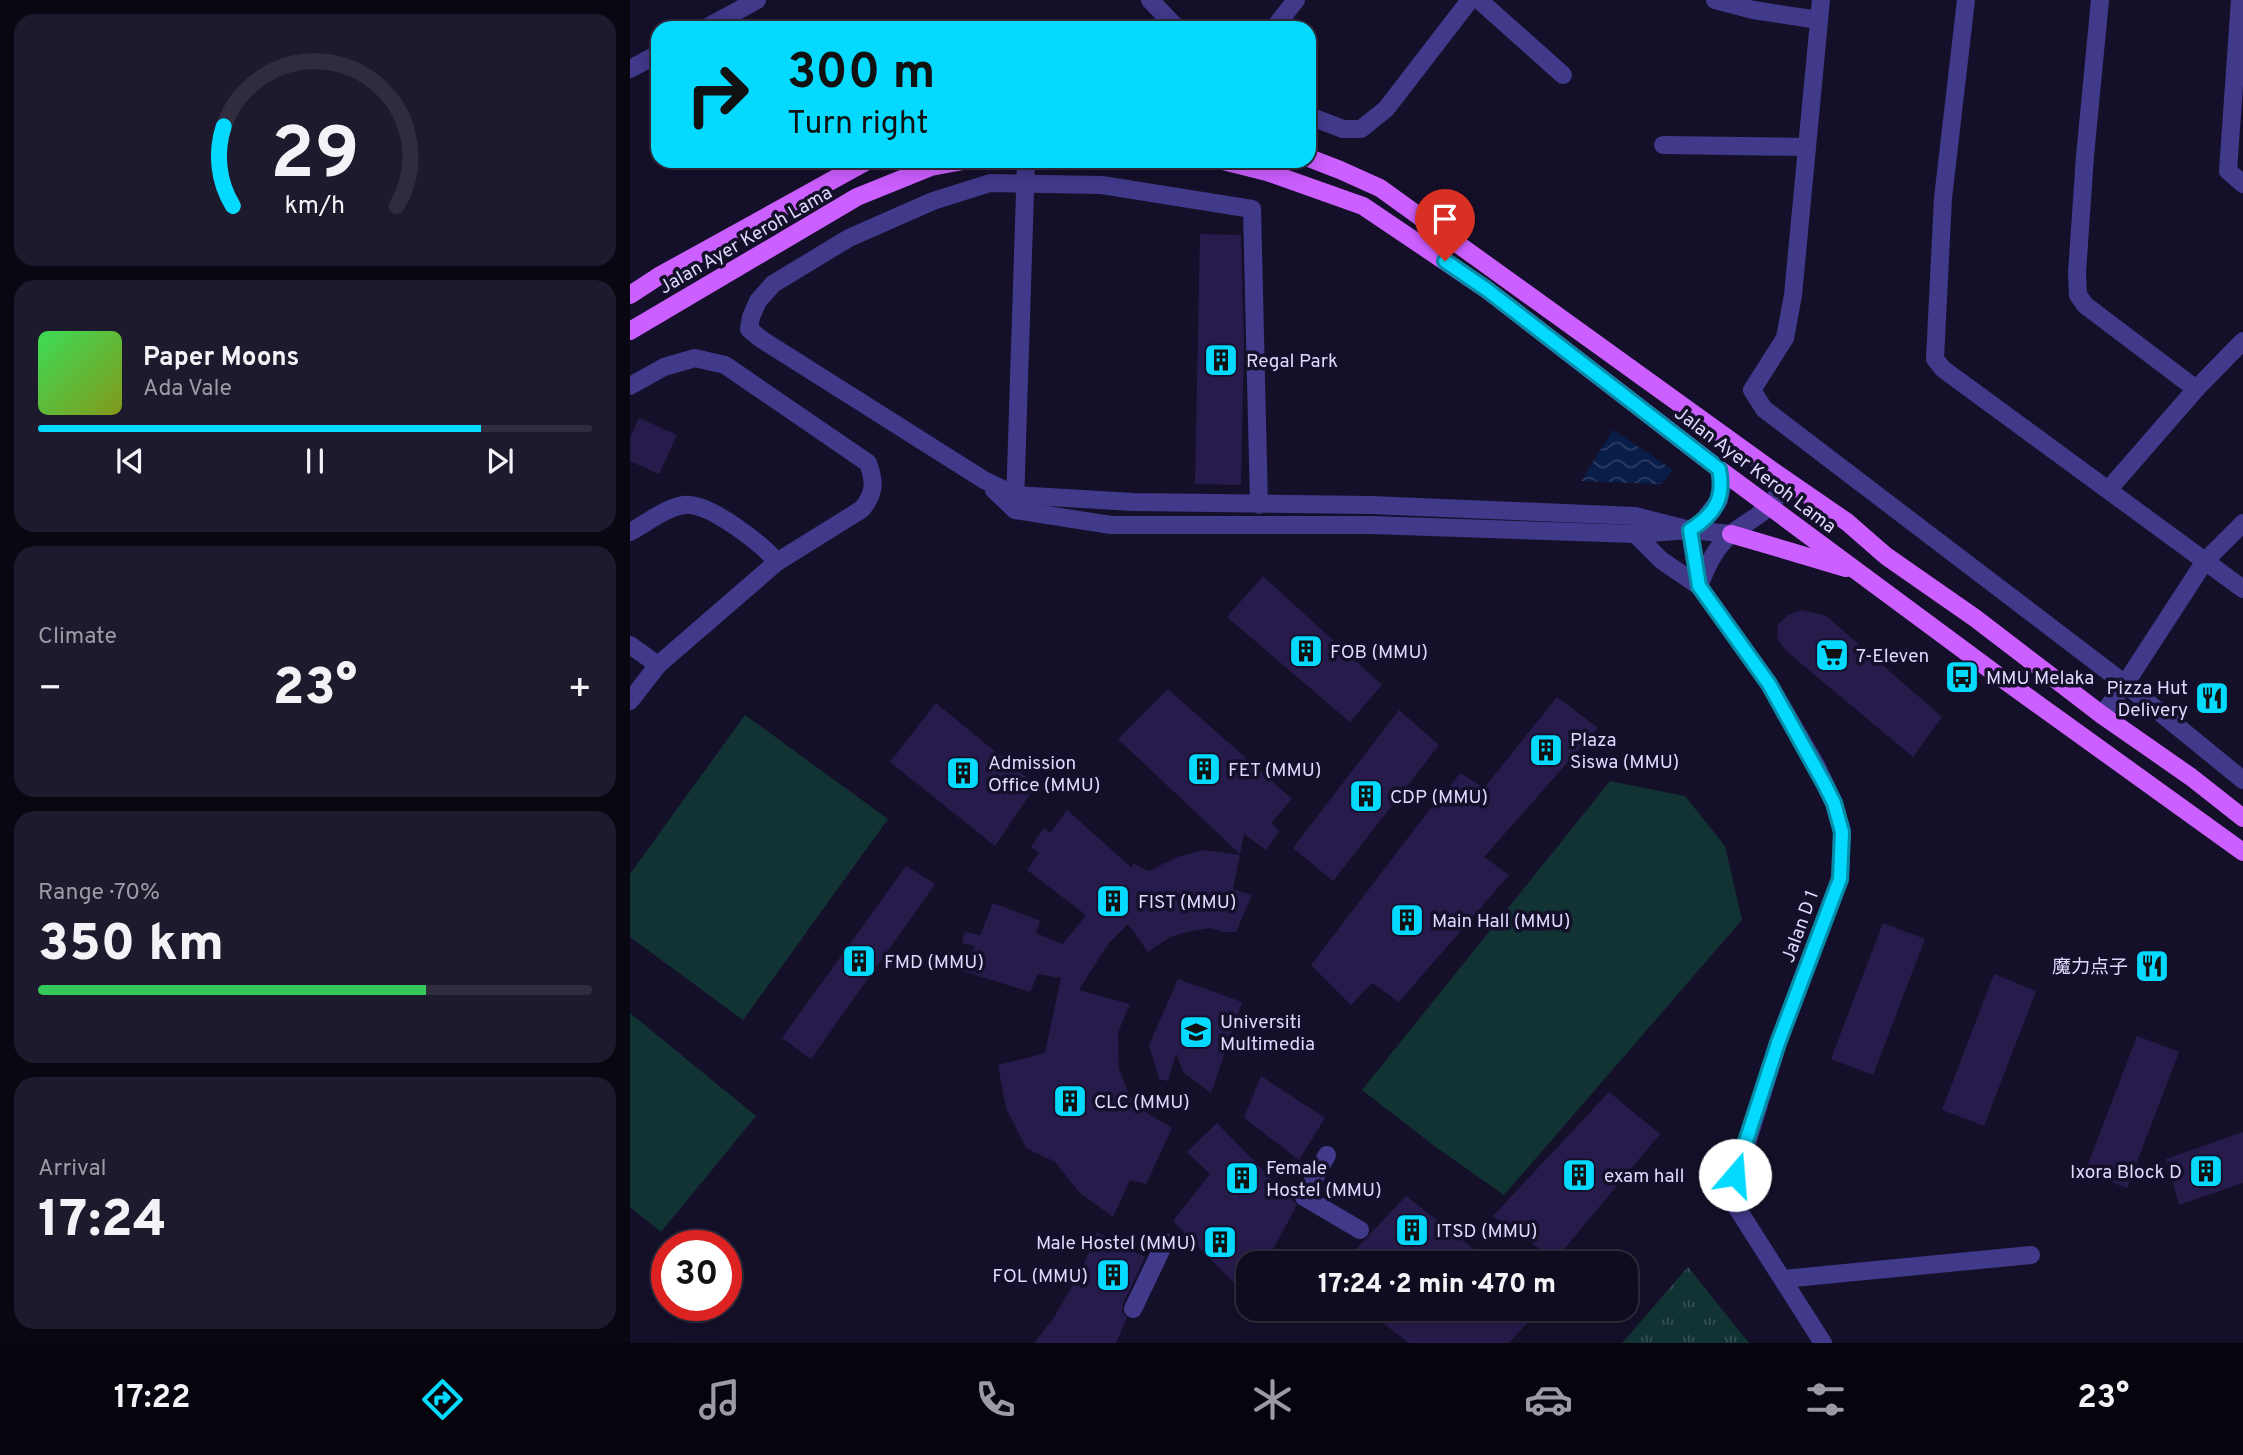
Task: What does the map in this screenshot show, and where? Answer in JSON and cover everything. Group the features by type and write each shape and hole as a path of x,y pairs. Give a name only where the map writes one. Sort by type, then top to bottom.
{"main road":[{"name":"Jalan Ayer Keroh Lama","path":"1316,161 1380,188 1847,522 1886,556 1975,618 2243,818"},
{"name":"Jalan Ayer Keroh Lama","path":"630,295 659,276 854,168"},
{"name":"Jalan Ayer Keroh Lama","path":"630,331 857,197 929,168"},
{"name":"Jalan Ayer Keroh Lama","path":"1251,168 1363,206 1486,289 1719,469 2004,680 2243,852"},
{"path":"630,287 659,276"},
{"path":"1731,534 1859,572"},
{"path":"2004,680 2022,681 2068,714 2082,717 2102,715 2104,737 2115,749 2140,766 2162,792"}],"street":[{"path":"719,21 757,0"},
{"path":"1150,0 1170,21"},
{"path":"1280,21 1296,0"},
{"path":"1316,119 1343,129 1361,129 1386,109 1470,0"},
{"path":"1479,0 1563,75"},
{"path":"1716,0 1753,10 1819,20"},
{"path":"1821,0 1793,295 1786,338 1752,390 1757,401 2125,684 2243,780"},
{"path":"1966,0 1943,198 1935,359 1943,369 2243,589"},
{"path":"2100,0 2085,156 2077,273 2078,296 2085,305 2196,389"},
{"path":"2240,0 2241,28 2228,171 2243,184"},
{"path":"630,69 651,58"},
{"path":"1663,145 1807,147"},
{"path":"1015,503 1026,168"},
{"path":"1259,505 1252,209 1102,186 990,183 933,201 849,238 773,284 758,301 749,323 749,329 761,340 984,480 1015,503 1111,525 1371,525 1635,534 1690,530 1702,523 1719,500 1722,485 1719,469"},
{"path":"2109,489 2196,389 2243,341"},
{"path":"630,386 664,367 695,358 725,365 868,463 874,478 872,497 862,509 777,562 658,665 630,701"},
{"path":"1635,534 1661,560 1699,586 1710,557 1731,534 1771,506 1778,492 1779,481 1773,471"},
{"path":"1015,503 1371,505 1635,516 1690,530 1731,534"},
{"path":"630,532 668,510 685,505 701,506 767,551 777,562"},
{"path":"2102,715 2206,561 2243,523"},
{"name":"Jalan D 1","path":"1690,530 1699,586 1769,684 1834,803 1842,832 1840,879 1778,1043 1734,1185 1737,1208 1823,1343"},
{"path":"630,645 658,665"},
{"path":"1326,1155 1304,1197 1360,1230"},
{"path":"1133,1309 1165,1242"},
{"path":"1783,1279 2031,1255"}],"green space":[{"path":"745,715 888,819 743,1020 630,937 630,874"},
{"path":"1610,781 1685,796 1725,846 1742,920 1504,1195 1362,1090"},
{"path":"630,1013 756,1116 663,1230 659,1230 630,1207"},
{"path":"1688,1267 1749,1343 1622,1343"}],"water":[{"path":"1613,430 1673,470 1661,484 1581,481"}],"building":[{"name":"Regal Park","path":"1200,234 1241,235 1244,345 1241,485 1195,484"},
{"path":"639,418 677,435 659,474 630,461 630,438"},
{"name":"FOB (MMU)","path":"1263,576 1382,685 1350,722 1227,617"},
{"path":"1800,610 1825,615 1942,717 1913,757 1786,651 1777,639 1778,625 1788,615"},
{"name":"FET (MMU)","path":"1168,689 1292,799 1271,823 1279,831 1266,850 1244,834 1240,854 1118,739"},
{"name":"Main Hall (MMU)","path":"1557,697 1598,728 1484,857 1509,875 1399,1002 1372,983 1351,1005 1311,965 1460,773 1484,788"},
{"name":"Admission Office (MMU)","path":"936,703 1036,785 995,846 890,762"},
{"name":"CDP (MMU)","path":"1399,710 1439,745 1333,881 1293,848"},
{"path":"1067,810 1132,868 1133,863 1149,871 1177,857 1203,850 1240,855 1233,889 1252,895 1236,932 1210,928 1186,932 1170,937 1148,952 1128,924 1108,944 1079,990 1130,1004 1118,1032 1119,1069 1129,1094 1147,1113 1172,1128 1146,1184 1130,1180 1113,1217 1079,1192 1055,1162 1026,1148 1006,1108 998,1065 1045,1053 1061,978 1038,974 1030,992 963,971 975,946 962,943 965,932 980,935 993,903 1040,921 1036,933 1063,944 1086,915 1027,870 1039,853 1031,847 1044,828 1050,833"},
{"name":"FMD (MMU)","path":"906,866 935,884 811,1059 782,1038"},
{"path":"1883,923 1925,939 1873,1075 1831,1059"},
{"path":"1994,974 2036,991 1984,1126 1942,1110"},
{"path":"1178,979 1242,1002 1211,1093 1183,1072 1176,1053 1168,1081 1159,1079 1149,1045"},
{"path":"2137,1036 2179,1052 2127,1188 2085,1172"},
{"path":"1261,1076 1325,1118 1299,1160 1244,1118"},
{"name":"exam hall","path":"1609,1092 1660,1134 1562,1251 1542,1251 1493,1216"},
{"path":"1217,1123 1297,1205 1272,1251 1236,1251 1236,1285 1173,1221 1210,1174 1187,1152"},
{"name":"Ixora Block D","path":"2243,1132 2243,1183 2179,1205 2166,1159"},
{"name":"ITSD (MMU)","path":"1406,1196 1476,1251 1354,1251"},
{"name":"FOL (MMU)","path":"1097,1232 1145,1257 1123,1304 1122,1311 1127,1318 1116,1343 1034,1343 1053,1319 1071,1288"},
{"path":"1380,1321 1529,1321 1509,1343 1409,1343"}],"place":[{"name":"Regal Park","path":"1221,360"},
{"name":"FOB (MMU)","path":"1306,651"},
{"name":"7-Eleven","path":"1832,655"},
{"name":"MMU Melaka","path":"1962,677"},
{"name":"Pizza Hut Delivery","path":"2212,698"},
{"name":"Plaza Siswa (MMU)","path":"1546,750"},
{"name":"FET (MMU)","path":"1204,769"},
{"name":"Admission Office (MMU)","path":"963,773"},
{"name":"CDP (MMU)","path":"1366,796"},
{"name":"FIST (MMU)","path":"1113,901"},
{"name":"Main Hall (MMU)","path":"1407,920"},
{"name":"FMD (MMU)","path":"859,961"},
{"name":"魔力点子","path":"2152,966"},
{"name":"Universiti Multimedia","path":"1196,1032"},
{"name":"CLC (MMU)","path":"1070,1101"},
{"name":"Ixora Block D","path":"2206,1171"},
{"name":"exam hall","path":"1579,1175"},
{"name":"Female Hostel (MMU)","path":"1242,1178"},
{"name":"ITSD (MMU)","path":"1412,1230"},
{"name":"Male Hostel (MMU)","path":"1220,1242"},
{"name":"FOL (MMU)","path":"1113,1275"}],"route":[{"path":"1445,261 1486,289 1719,469 1722,485 1719,500 1702,523 1690,530 1699,586 1769,684 1834,803 1842,832 1840,879 1778,1043 1735,1175"}]}
